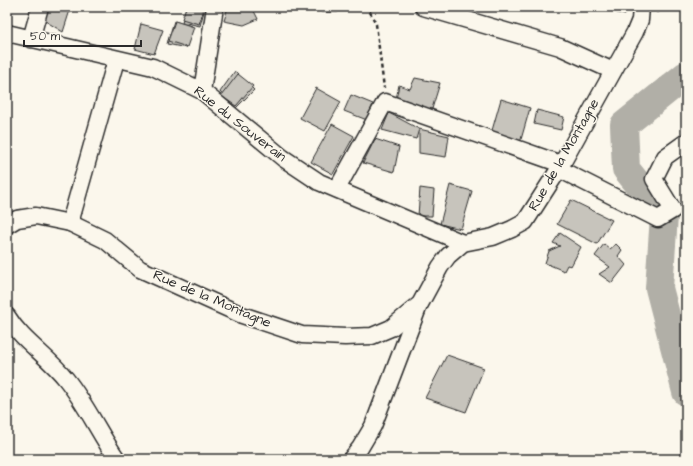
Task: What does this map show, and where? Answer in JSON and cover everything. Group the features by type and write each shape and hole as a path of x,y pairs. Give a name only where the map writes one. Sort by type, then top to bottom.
{"street":[{"path":"31,39 40,7"},
{"path":"202,91 215,7"},
{"path":"422,7 560,47 613,71"},
{"name":"Rue de la Montagne","path":"7,225 17,219 36,216 70,223 105,240 140,269 242,315 302,335 345,337 372,336 391,328 420,304 440,267 448,256 463,243 493,237 525,222 560,167 613,71 640,20 641,7"},
{"name":"Rue du Souverain","path":"7,33 116,60 153,67 202,91 282,158 320,182 463,243"},
{"path":"70,223 116,60"},
{"path":"337,189 385,102 560,167 658,219 673,210 654,180 665,157 686,142"},
{"path":"351,459 360,448 373,426 420,304"},
{"path":"7,316 22,336 65,378 88,410 117,459"}],"path":[{"path":"365,7 368,8 376,24 385,102"}],"building":[{"path":"46,7 71,7 63,32 42,19"},
{"path":"186,7 197,7 204,11 200,26 182,22"},
{"path":"186,7 204,9 199,24 182,19"},
{"path":"228,7 252,7 258,19 244,25 224,21"},
{"path":"322,7 338,7 338,12 321,12"},
{"path":"528,7 554,7 554,9"},
{"path":"604,7 627,7 625,15 603,9"},
{"path":"654,7 668,7 657,13"},
{"path":"174,21 192,26 186,48 167,44"},
{"path":"175,21 194,27 187,47 168,41"},
{"path":"141,24 163,30 154,54 135,49"},
{"path":"235,71 254,90 235,109 220,92"},
{"path":"238,74 253,86 236,106 221,96"},
{"path":"415,78 440,83 431,112 396,99 399,85 410,89"},
{"path":"316,88 341,102 325,131 300,118"},
{"path":"351,95 373,104 367,120 344,111"},
{"path":"501,99 530,108 520,143 491,134"},
{"path":"537,110 564,117 561,130 534,124"},
{"path":"389,113 419,129 416,139 382,130"},
{"path":"332,124 354,136 333,174 311,162"},
{"path":"419,129 449,136 446,157 419,153"},
{"path":"375,139 399,147 394,172 363,163"},
{"path":"450,185 472,191 461,229 440,224"},
{"path":"420,188 434,190 432,216 418,216"},
{"path":"571,200 612,220 597,244 557,224"},
{"path":"560,233 581,247 571,266 567,265 564,271 545,263 549,251 560,246 553,243"},
{"path":"604,244 610,249 616,244 622,250 618,256 626,265 612,283 599,274 610,267 595,256"},
{"path":"447,355 484,368 466,412 425,398"}],"waterway":[{"path":"686,75 624,125 626,169 664,216 659,288 686,392"}]}
